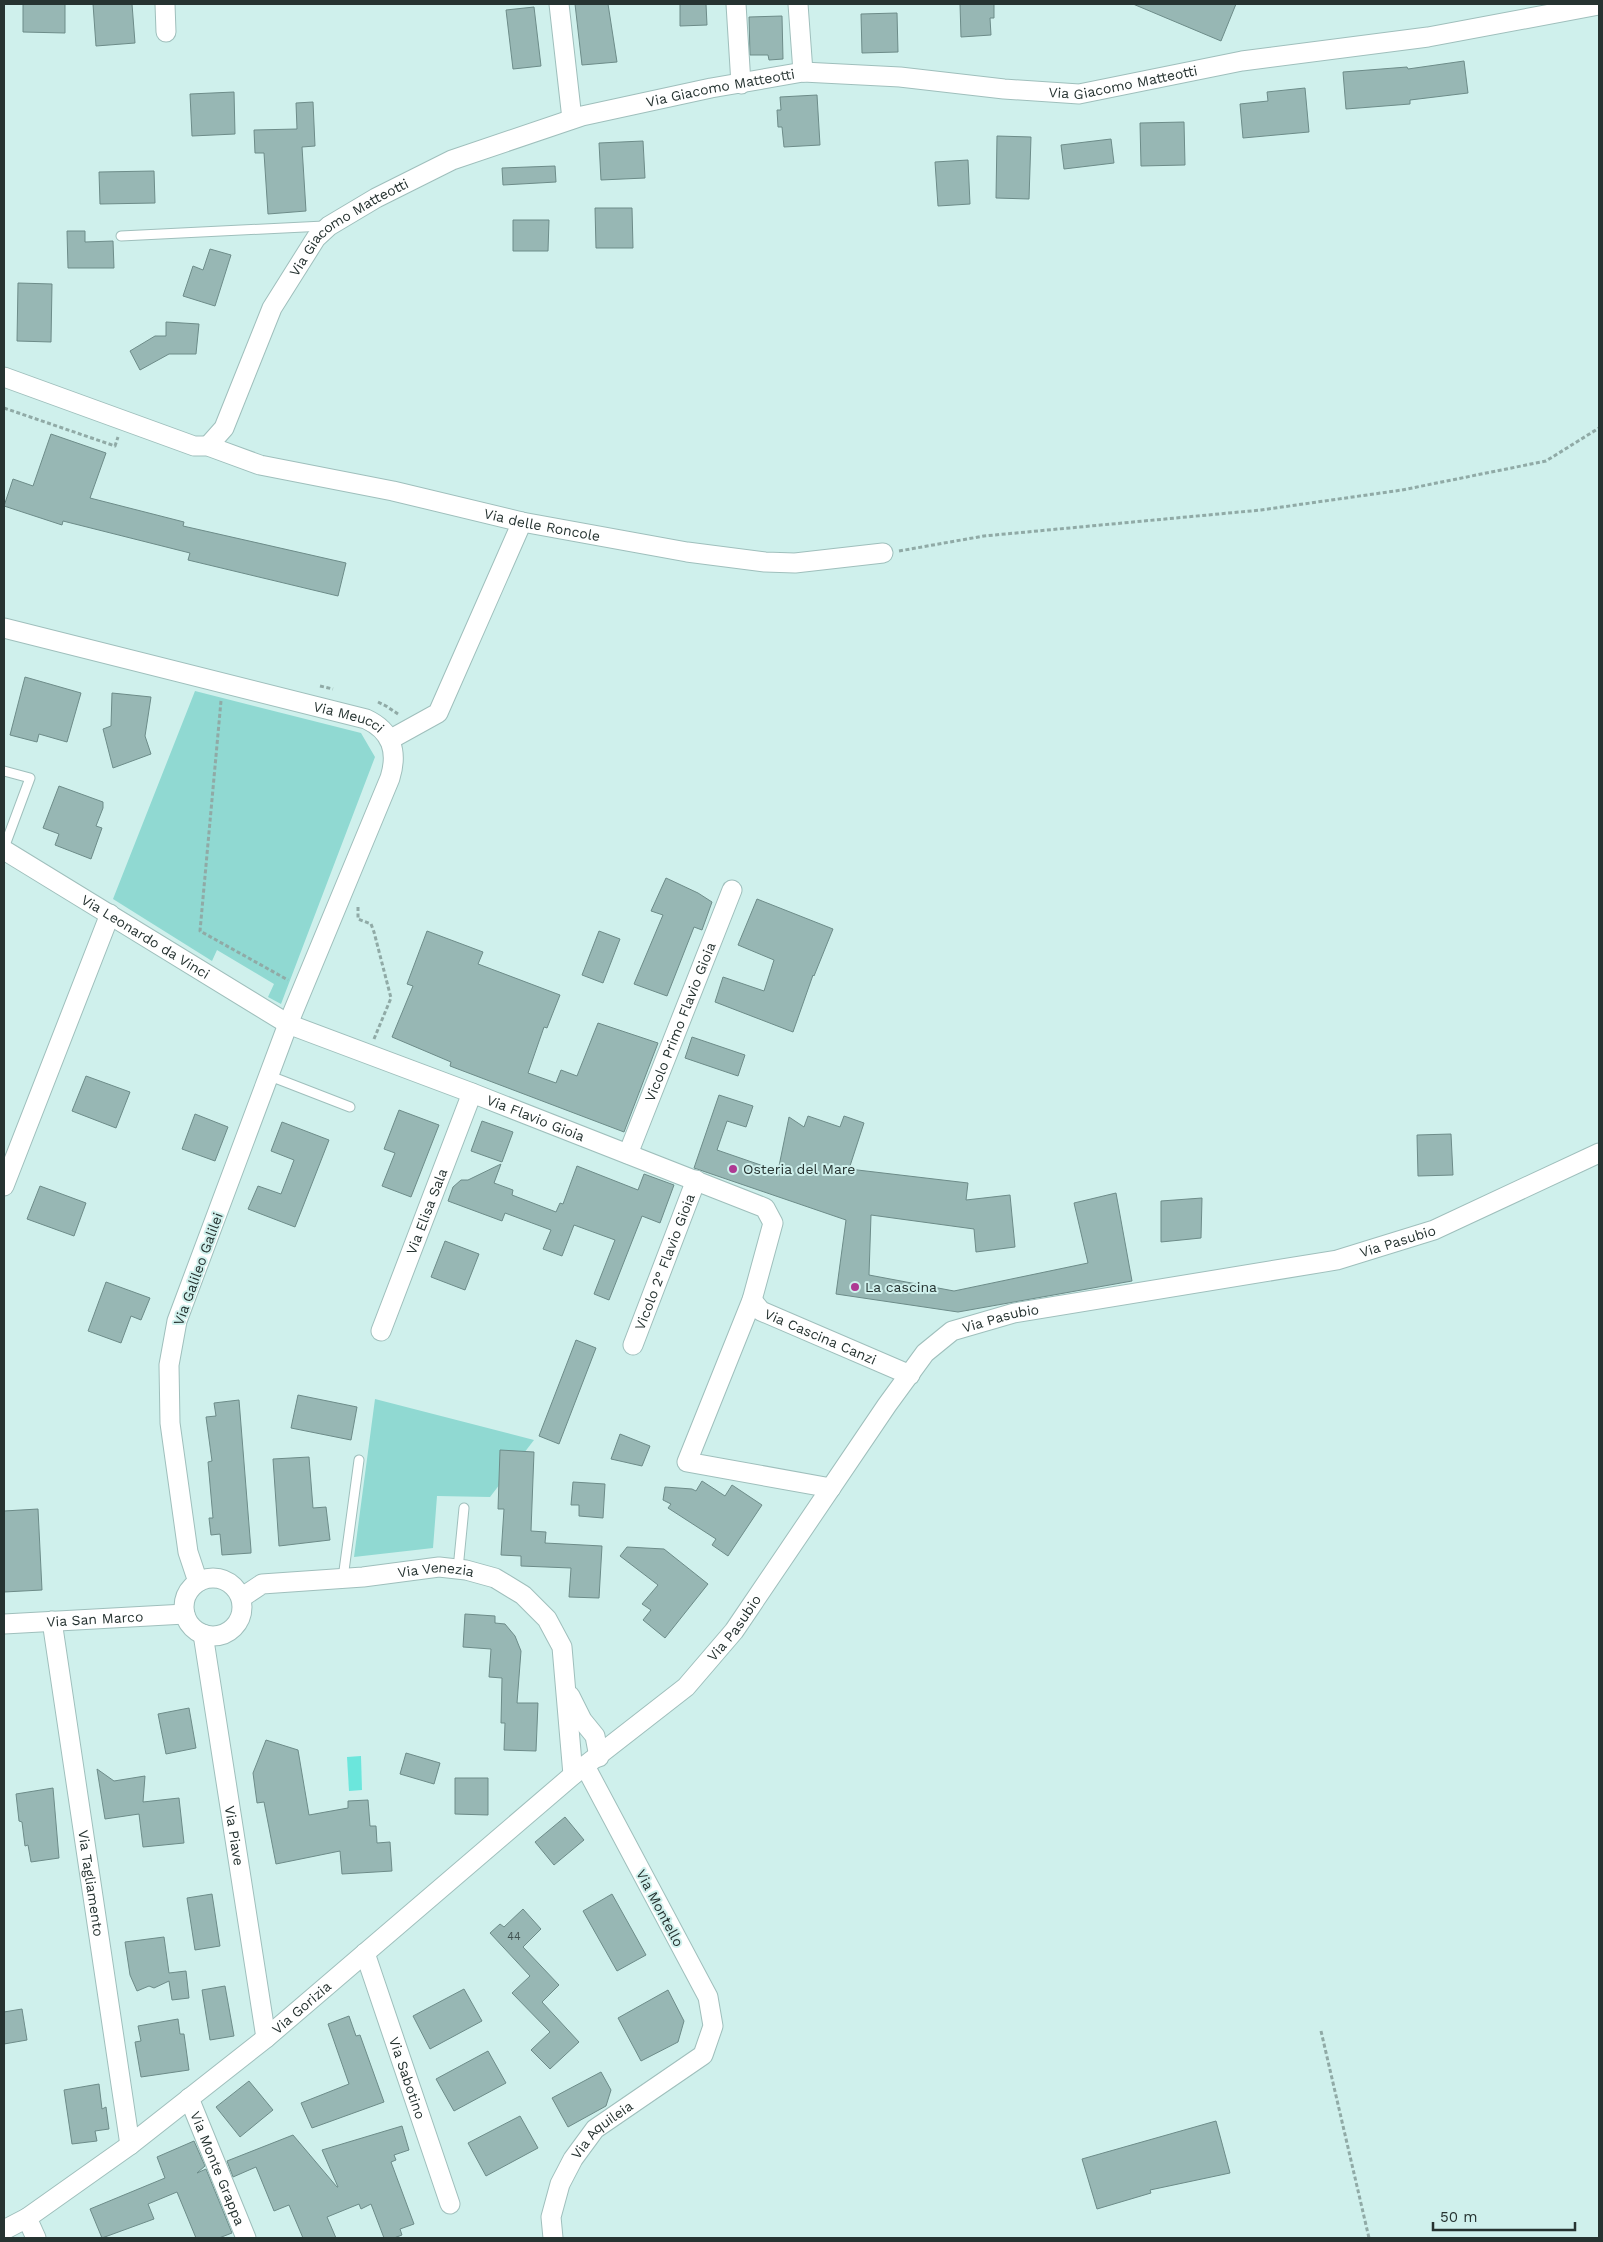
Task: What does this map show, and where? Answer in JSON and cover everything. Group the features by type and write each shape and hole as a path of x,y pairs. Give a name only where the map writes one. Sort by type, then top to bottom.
{"street":[{"path":"165,4 166,32"},
{"path":"559,4 572,119"},
{"path":"736,4 741,84"},
{"path":"798,4 803,72"},
{"name":"Via Giacomo Matteotti","path":"208,446 224,428 272,308 316,238 329,226 376,198 452,160 572,119 711,88 803,72 900,77 1004,89 1079,94 1242,61 1428,37 1599,5"},
{"path":"4,377 194,446 208,446"},
{"name":"Via delle Roncole","path":"208,446 260,465 393,491 522,522 687,552 765,562 795,563 884,553"},
{"path":"399,735 438,713 522,522"},
{"name":"Via Meucci","path":"4,628 366,719 399,735 390,778 288,1024"},
{"name":"Via Leonardo da Vinci","path":"4,849 288,1024"},
{"name":"Vicolo Primo Flavio Gioia","path":"628,1154 732,890"},
{"path":"4,1186 110,914"},
{"name":"Via Flavio Gioia","path":"288,1024 472,1093 765,1208 773,1223"},
{"name":"Via Galileo Galilei","path":"198,1582 188,1552 170,1423 169,1365 177,1321 288,1024"},
{"name":"Via Elisa Sala","path":"381,1330 472,1093"},
{"name":"Via Pasubio","path":"586,1766 686,1687 734,1631 887,1405 925,1353 952,1331 1014,1313 1337,1260 1434,1230 1599,1153"},
{"name":"Vicolo 2° Flavio Gioia","path":"633,1345 696,1180"},
{"name":"Via Cascina Canzi","path":"773,1223 752,1300 761,1310 910,1375"},
{"path":"752,1300 687,1462 831,1488"},
{"name":"Via Venezia","path":"241,1598 262,1584 343,1578 439,1567 458,1569 495,1578 523,1594 547,1619 562,1647 566,1689 586,1766"},
{"path":"219,1578 229,1582 241,1598 241,1613 234,1627 226,1633 213,1636 203,1634 190,1623 185,1614 186,1598 198,1582 219,1578"},
{"name":"Via San Marco","path":"4,1624 185,1614"},
{"name":"Via Tagliamento","path":"52,1621 130,2145"},
{"name":"Via Piave","path":"203,1634 266,2038"},
{"name":"Via Venezia","path":"566,1689 582,1720 595,1736 586,1766"},
{"name":"Via Gorizia","path":"4,2230 27,2218 130,2145 266,2038 586,1766"},
{"name":"Via Montello","path":"586,1766 708,1997 713,2026 703,2055"},
{"name":"Via Sabotino","path":"365,1952 450,2204"},
{"name":"Via Aquileia","path":"553,2238 551,2217 560,2184 573,2159 595,2129 703,2055"},
{"name":"Via Monte Grappa","path":"189,2098 246,2238"},
{"path":"27,2218 36,2238"}],"lane":[{"path":"121,236 329,226"},
{"path":"4,771 30,778 4,849"},
{"path":"270,1076 350,1107"},
{"path":"343,1578 359,1460"},
{"path":"458,1569 464,1508"}],"path":[{"path":"4,408 115,446 125,420"},
{"path":"884,553 984,536 1270,509 1402,490 1546,460 1599,428"},
{"path":"318,686 335,690"},
{"path":"222,695 200,931 303,989"},
{"path":"373,701 397,713 399,735"},
{"path":"358,902 358,919 371,924 391,998 368,1054"},
{"path":"1321,2031 1370,2238"}],"shaded area":[{"path":"195,691 361,733 375,757 281,1004 268,997 274,984 217,950 212,961 113,899"},
{"path":"375,1399 534,1440 490,1497 437,1496 433,1548 354,1557"},
{"path":"361,1756 362,1790 349,1791 347,1757"}],"building":[{"path":"23,4 65,4 65,33 23,32"},
{"path":"93,4 132,4 135,43 96,46"},
{"path":"575,4 608,4 617,62 582,65"},
{"path":"680,4 706,4 707,25 680,26"},
{"path":"960,4 994,4 994,18 990,18 991,35 961,37"},
{"path":"1133,4 1236,4 1221,41"},
{"path":"534,7 541,66 513,69 506,10"},
{"path":"897,13 898,52 862,53 861,14"},
{"path":"782,16 783,59 769,60 768,55 750,55 749,17"},
{"path":"1464,61 1468,93 1410,100 1410,104 1346,109 1343,72 1407,67 1408,69"},
{"path":"1305,88 1309,132 1243,138 1240,104 1268,101 1267,92"},
{"path":"234,92 235,134 192,136 190,94"},
{"path":"817,95 820,145 784,147 782,127 778,127 777,110 781,110 780,97"},
{"path":"313,102 315,146 302,147 306,211 268,214 264,153 255,153 254,130 297,129 296,103"},
{"path":"1184,122 1185,165 1141,166 1140,123"},
{"path":"997,136 1031,137 1029,199 996,198"},
{"path":"1111,139 1114,163 1064,169 1061,145"},
{"path":"643,141 645,178 601,180 599,143"},
{"path":"968,160 970,204 938,206 935,162"},
{"path":"555,166 556,182 503,185 502,168"},
{"path":"154,171 155,203 100,204 99,172"},
{"path":"595,208 632,208 633,248 596,248"},
{"path":"513,220 549,220 548,251 513,251"},
{"path":"67,231 85,231 85,242 113,241 114,268 68,268"},
{"path":"210,249 231,255 215,306 183,296 193,266 203,270"},
{"path":"18,283 52,284 51,342 17,341"},
{"path":"166,322 199,324 196,354 169,354 140,370 130,351 155,336 166,336"},
{"path":"51,434 106,453 90,498 184,522 183,526 346,563 338,596 188,560 190,553 63,521 62,525 4,506 13,479 33,486"},
{"path":"25,677 81,693 67,742 39,734 37,742 10,735"},
{"path":"112,693 151,697 145,736 151,754 113,768 103,729 111,726"},
{"path":"59,786 103,802 103,808 96,826 102,828 91,859 55,845 59,834 43,828"},
{"path":"666,878 698,893 712,902 702,930 694,927 667,996 634,984 663,915 651,911"},
{"path":"757,899 833,929 813,975 793,1032 715,1002 723,977 764,991 774,960 738,945"},
{"path":"427,931 483,952 478,964 560,995 547,1028 544,1027 528,1073 556,1083 561,1070 577,1076 598,1023 658,1043 624,1132 450,1066 451,1062 392,1037 413,986 407,984"},
{"path":"599,931 620,939 603,983 582,975"},
{"path":"692,1037 745,1055 738,1076 685,1058"},
{"path":"86,1076 130,1092 116,1128 72,1111"},
{"path":"719,1095 753,1106 746,1127 727,1121 717,1150 778,1171 789,1117 804,1127 808,1116 840,1127 844,1116 864,1123 849,1169 968,1183 966,1200 1010,1195 1015,1247 976,1252 974,1229 871,1215 869,1275 954,1291 1088,1263 1074,1203 1116,1193 1132,1281 958,1312 836,1294 846,1220 694,1168"},
{"path":"399,1110 439,1125 411,1197 382,1186 395,1153 384,1149"},
{"path":"195,1114 228,1127 215,1161 182,1149"},
{"path":"482,1121 513,1132 502,1162 471,1151"},
{"path":"282,1122 329,1140 295,1227 248,1209 258,1186 281,1194 294,1160 271,1151"},
{"path":"1451,1134 1453,1175 1418,1176 1417,1135"},
{"path":"501,1164 494,1183 513,1190 512,1195 556,1212 560,1203 563,1204 577,1166 638,1190 644,1174 674,1185 660,1223 642,1216 609,1300 594,1294 615,1240 574,1225 562,1256 543,1249 551,1230 505,1213 502,1221 448,1201 453,1187 461,1180 468,1180"},
{"path":"40,1186 86,1203 74,1236 27,1219"},
{"path":"1202,1198 1201,1238 1161,1242 1161,1201"},
{"path":"445,1241 479,1254 465,1290 431,1277"},
{"path":"106,1282 150,1298 141,1320 131,1316 121,1343 88,1331"},
{"path":"576,1340 596,1348 559,1444 539,1436"},
{"path":"298,1395 357,1407 351,1440 291,1428"},
{"path":"239,1400 251,1553 222,1555 220,1534 211,1535 209,1518 213,1518 208,1462 212,1461 206,1417 216,1416 214,1403"},
{"path":"620,1434 650,1446 642,1466 611,1459"},
{"path":"500,1450 534,1452 531,1531 546,1532 545,1543 602,1546 599,1598 569,1597 571,1568 521,1566 521,1556 501,1555 504,1509 498,1509"},
{"path":"309,1457 313,1508 326,1507 330,1540 279,1546 273,1459"},
{"path":"702,1481 725,1496 732,1485 762,1505 728,1556 712,1545 716,1539 668,1508 671,1504 663,1500 665,1487 696,1491"},
{"path":"573,1482 605,1484 603,1518 579,1516 579,1505 571,1505"},
{"path":"38,1509 42,1590 4,1592 4,1511"},
{"path":"627,1547 664,1549 708,1584 665,1638 643,1620 651,1610 642,1604 658,1585 620,1556"},
{"path":"465,1614 495,1616 495,1623 505,1624 515,1636 521,1651 517,1703 538,1703 536,1751 504,1750 505,1723 501,1723 502,1678 489,1677 491,1649 463,1647"},
{"path":"189,1708 196,1748 166,1754 158,1714"},
{"path":"266,1740 298,1750 309,1815 348,1808 348,1801 368,1800 370,1826 376,1826 377,1843 390,1842 392,1871 342,1874 340,1851 276,1864 264,1802 257,1803 253,1773"},
{"path":"406,1753 440,1763 434,1784 400,1774"},
{"path":"97,1769 114,1781 145,1776 143,1802 179,1798 184,1843 143,1847 139,1814 105,1819"},
{"path":"455,1778 488,1778 488,1815 455,1814"},
{"path":"53,1788 59,1858 31,1862 28,1845 25,1846 22,1822 19,1821 16,1794"},
{"path":"565,1817 584,1840 554,1865 535,1842"},
{"path":"212,1894 220,1946 195,1950 187,1898"},
{"path":"612,1894 646,1955 617,1971 583,1911"},
{"path":"523,1909 541,1929 523,1947 559,1985 542,2002 579,2042 550,2069 531,2050 550,2032 512,1993 530,1976 490,1933 500,1924 504,1927"},
{"path":"164,1937 169,1973 186,1971 189,1998 172,2000 169,1981 154,1988 149,1986 137,1991 130,1975 125,1942"},
{"path":"225,1986 234,2036 210,2040 202,1990"},
{"path":"464,1989 482,2021 430,2049 413,2016"},
{"path":"668,1990 684,2021 678,2042 641,2061 618,2018"},
{"path":"22,2009 27,2040 4,2044 4,2012"},
{"path":"349,2016 356,2036 360,2035 384,2102 312,2128 301,2103 349,2084 328,2024"},
{"path":"178,2019 180,2034 184,2034 189,2070 141,2077 135,2042 141,2041 138,2026"},
{"path":"488,2051 506,2083 454,2111 436,2079"},
{"path":"601,2072 611,2090 606,2106 568,2127 552,2098"},
{"path":"249,2081 273,2110 240,2137 216,2107"},
{"path":"99,2084 102,2109 106,2107 109,2129 95,2131 97,2141 72,2144 64,2090"},
{"path":"520,2116 538,2148 486,2176 468,2143"},
{"path":"1216,2121 1230,2173 1150,2190 1151,2193 1097,2209 1082,2159"},
{"path":"402,2126 409,2150 394,2155 396,2160 391,2162 414,2224 400,2229 402,2235 394,2238 384,2238 371,2204 361,2209 359,2204 327,2217 336,2238 303,2238 289,2205 274,2211 256,2167 233,2177 227,2161 293,2135 338,2187 322,2150"},
{"path":"194,2141 205,2166 197,2173 206,2169 232,2233 219,2238 196,2238 177,2192 148,2204 154,2219 102,2238 90,2209 165,2178 157,2157"}],"place":[{"name":"Osteria del Mare","path":"733,1169"},
{"name":"La cascina","path":"855,1287"}]}
